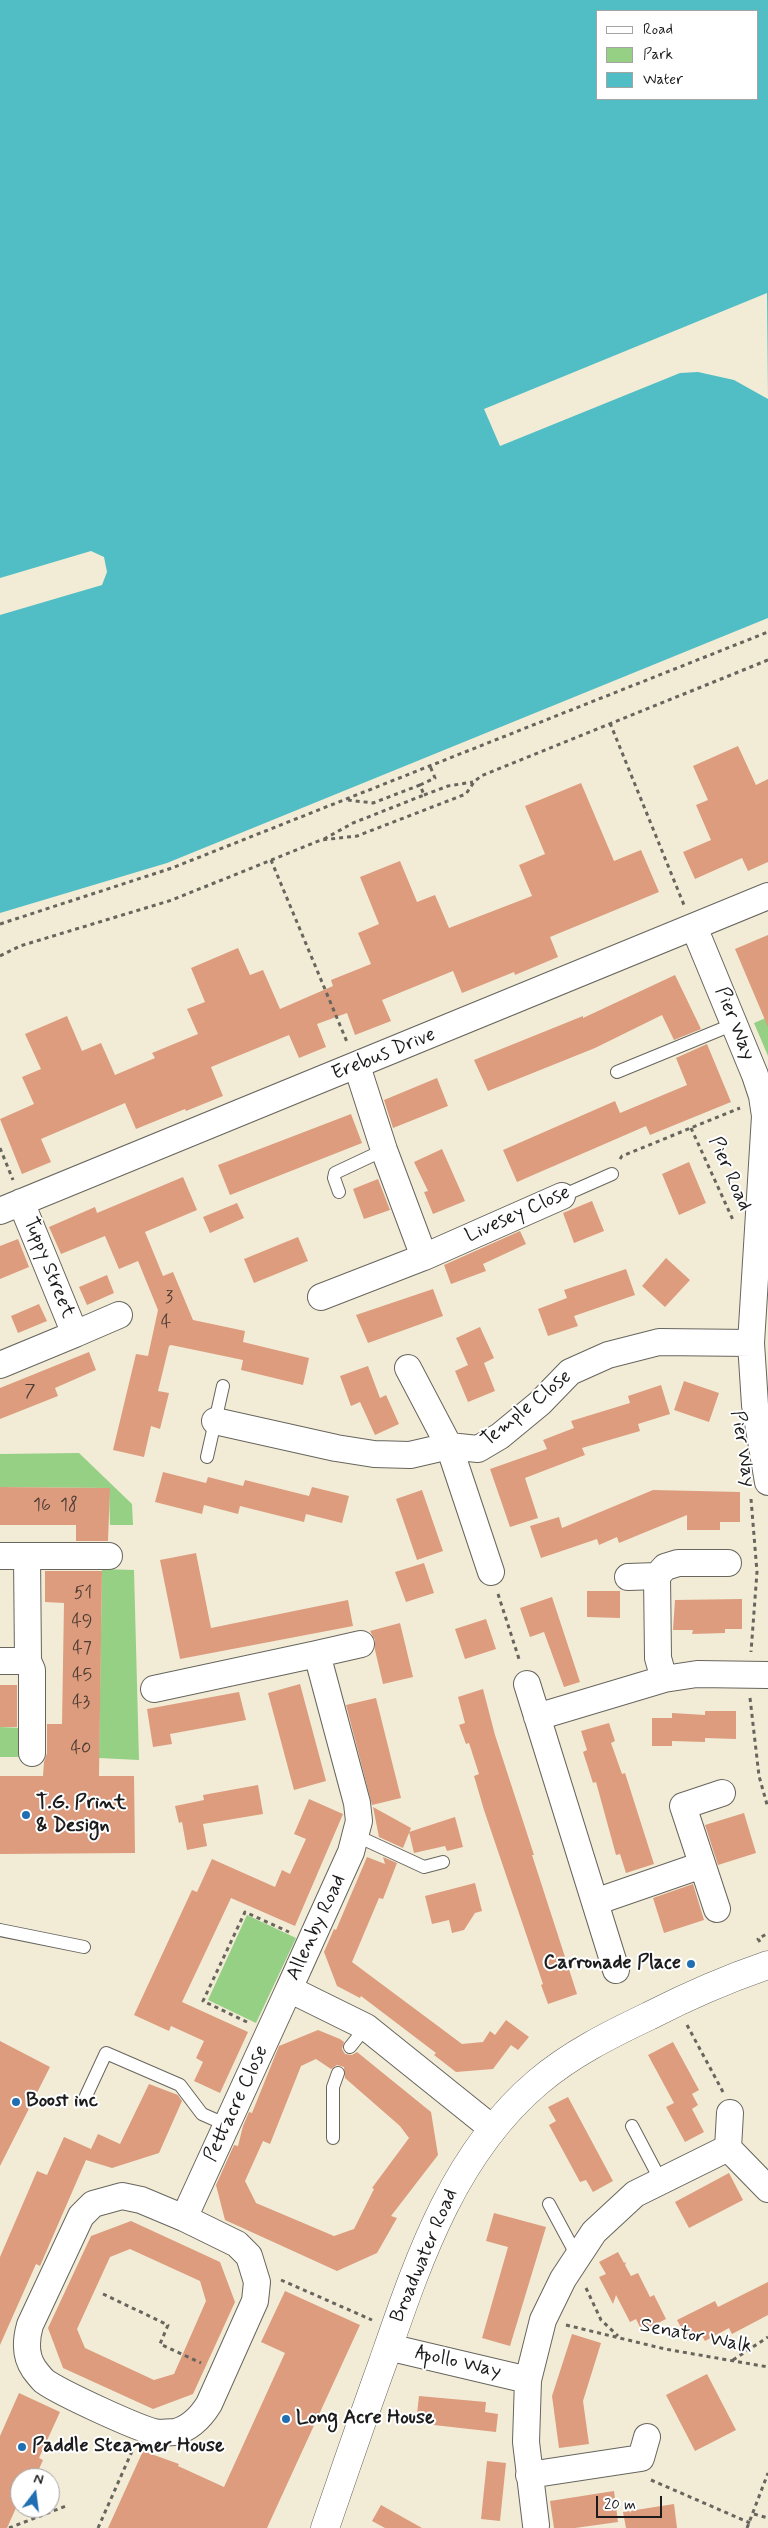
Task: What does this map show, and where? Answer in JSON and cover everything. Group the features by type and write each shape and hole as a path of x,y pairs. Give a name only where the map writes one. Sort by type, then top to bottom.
{"street":[{"name":"Erebus Drive","path":"11,1198 352,1054 690,919 768,896"},
{"name":"Pier Way","path":"690,919 762,1096 766,1116 765,1192 751,1343 759,1488"},
{"path":"352,1054 384,1150 424,1257"},
{"name":"Livesey Close","path":"321,1297 424,1257 562,1196"},
{"name":"Tuppy Street","path":"11,1198 75,1334"},
{"name":"Tuppy Street","path":"0,1365 119,1316"},
{"name":"Temple Close","path":"215,1421 336,1448 374,1454 410,1455 449,1446 478,1449 500,1436 540,1404 570,1372 608,1355 659,1342 751,1343"},
{"path":"408,1368 449,1446 490,1572"},
{"path":"0,1556 109,1556"},
{"path":"27,1556 28,1661 32,1670 32,1753"},
{"path":"664,1679 658,1658 658,1576 665,1567 678,1563 728,1563"},
{"path":"628,1577 658,1576"},
{"path":"154,1689 362,1644"},
{"name":"Allenby Road","path":"317,1654 357,1803 359,1821 357,1836 289,1989 494,2129"},
{"path":"0,1661 28,1661"},
{"path":"537,1717 664,1679 697,1674 768,1675"},
{"path":"527,1684 616,1970"},
{"path":"717,1909 683,1806 722,1793"},
{"path":"595,1902 702,1865"},
{"name":"Broadwater Road","path":"325,2528 385,2335 428,2238 453,2188 494,2129 514,2104 570,2057 607,2036 716,1983 765,1955"},
{"name":"Pettacre Close","path":"184,2218 289,1989"},
{"path":"730,2113 728,2148 768,2189"},
{"path":"536,2525 526,2442 528,2380 544,2320 576,2256 594,2232 629,2200 661,2181 728,2148"},
{"path":"122,2196 141,2200 184,2218 237,2244 249,2256 254,2269 257,2282 255,2301 209,2404 202,2415 191,2425 176,2432 159,2433 142,2428 57,2389 43,2380 33,2367 28,2354 27,2338 30,2325 73,2231 81,2216 93,2204 122,2196"},
{"name":"Apollo Way","path":"385,2335 528,2380"},
{"path":"529,2475 641,2458 647,2438"}],"lane":[{"path":"617,1072 734,1024"},
{"path":"339,1192 334,1178 335,1173 384,1150"},
{"name":"Livesey Close","path":"562,1196 612,1174"},
{"path":"207,1456 222,1386"},
{"path":"357,1836 424,1866 443,1862"},
{"path":"0,1930 84,1947"},
{"path":"86,2096 106,2053 180,2085 202,2114 227,2125"},
{"path":"333,2138 333,2086 338,2073"},
{"path":"632,2126 661,2181"},
{"path":"549,2204 576,2256"}],"path":[{"path":"0,924 172,868 768,632"},
{"path":"321,840 357,836 439,805 466,794 474,782 481,776 768,660"},
{"path":"610,723 690,919"},
{"path":"347,799 373,804 435,778 430,766"},
{"path":"0,956 20,946 172,900 321,840 353,823 424,794 448,786 474,782"},
{"path":"420,785 424,794"},
{"path":"271,860 352,1054"},
{"path":"622,1156 746,1106"},
{"name":"Pier Road","path":"691,1128 735,1224"},
{"path":"0,1148 11,1198"},
{"name":"Pier Way","path":"751,1654 757,1572 759,1488"},
{"path":"490,1572 527,1684"},
{"path":"750,1696 760,1776 768,1808"},
{"path":"270,2032 203,2001 245,1912 310,1942"},
{"path":"765,1955 758,1939 768,1932"},
{"path":"685,2022 729,2102 730,2113"},
{"path":"254,2269 385,2335"},
{"name":"Senator Walk","path":"584,2285 601,2320 618,2336"},
{"path":"104,2294 168,2324 160,2344 222,2373"},
{"name":"Senator Walk","path":"544,2320 618,2336 665,2349 768,2367"},
{"path":"733,2360 768,2337"},
{"path":"98,2528 142,2428"},
{"path":"747,2528 754,2514 768,2472"},
{"path":"646,2478 693,2496 750,2523"},
{"path":"9,2528 66,2506"},
{"path":"754,2514 768,2518"}],"green space":[{"path":"768,1017 768,1056 754,1023"},
{"path":"79,1453 132,1504 133,1525 110,1525 109,1488 0,1487 0,1454"},
{"path":"102,1569 134,1570 139,1760 99,1758"},
{"path":"0,1727 22,1728 21,1757 0,1757"},
{"path":"247,1915 296,1938 256,2023 208,2000"}],"water":[{"path":"0,0 768,0 768,618 167,863 0,913"}],"pier":[{"path":"767,293 768,399 734,380 698,372 680,373 500,446 484,409"},
{"path":"91,551 104,557 107,572 102,585 0,615 0,578"}],"building":[{"path":"738,746 756,785 768,779 768,862 748,871 742,858 695,879 683,852 711,840 696,805 708,800 693,766"},
{"path":"581,783 614,861 641,850 659,892 550,937 558,957 515,975 514,972 462,993 453,971 382,1000 391,1021 355,1035 347,1013 317,1024 326,1047 299,1058 289,1035 211,1067 223,1096 186,1111 185,1109 136,1129 125,1103 41,1139 51,1162 22,1174 0,1119 34,1104 22,1077 41,1069 25,1034 67,1016 82,1051 101,1043 115,1075 155,1058 152,1053 198,1034 187,1009 205,1002 191,968 238,948 250,975 263,970 280,1009 333,986 331,980 371,964 358,933 379,924 360,877 400,861 417,902 435,895 449,928 532,896 519,865 545,854 525,806"},
{"path":"768,935 768,1027 735,949"},
{"path":"675,975 701,1029 674,1040 662,1015 595,1048 488,1091 474,1060 583,1016 583,1018"},
{"path":"707,1044 731,1102 650,1135 646,1126 517,1182 503,1150 615,1101 620,1113 687,1085 676,1058"},
{"path":"437,1078 448,1106 393,1128 384,1100"},
{"path":"351,1114 362,1143 230,1195 218,1165"},
{"path":"442,1149 465,1201 433,1214 424,1192 428,1191 414,1162"},
{"path":"689,1162 706,1203 679,1215 662,1174"},
{"path":"183,1177 197,1210 145,1232 163,1276 173,1272 193,1320 245,1331 243,1342 309,1358 303,1385 241,1370 243,1360 169,1346 158,1391 169,1393 160,1429 151,1426 144,1457 113,1450 136,1354 148,1356 158,1310 138,1261 119,1269 105,1236 61,1254 49,1227 95,1207 97,1213"},
{"path":"378,1179 390,1210 364,1219 353,1189"},
{"path":"592,1201 604,1231 574,1243 563,1213"},
{"path":"237,1203 244,1218 210,1233 203,1217"},
{"path":"520,1231 526,1244 483,1264 486,1271 451,1284 444,1265"},
{"path":"298,1237 308,1261 254,1283 244,1259"},
{"path":"18,1239 29,1267 0,1279 0,1246"},
{"path":"666,1258 690,1280 665,1307 642,1286"},
{"path":"626,1269 635,1295 574,1316 578,1326 548,1336 538,1309 567,1298 564,1290"},
{"path":"107,1275 114,1293 87,1305 79,1287"},
{"path":"433,1289 443,1316 368,1343 356,1315"},
{"path":"39,1304 47,1321 18,1333 11,1316"},
{"path":"480,1327 494,1358 484,1363 495,1391 468,1402 455,1371 468,1365 456,1338"},
{"path":"89,1352 96,1370 55,1388 58,1396 0,1419 0,1388"},
{"path":"368,1366 380,1398 386,1395 399,1424 375,1435 360,1402 351,1406 340,1376"},
{"path":"684,1381 719,1393 709,1422 674,1410"},
{"path":"661,1385 670,1414 638,1424 640,1431 582,1448 585,1455 525,1478 538,1518 510,1527 490,1469 547,1449 543,1440 574,1428 571,1421 630,1403 628,1396"},
{"path":"163,1472 206,1483 208,1477 243,1486 245,1480 309,1496 312,1487 349,1496 342,1523 306,1514 304,1522 240,1506 238,1514 204,1505 202,1514 155,1502"},
{"path":"0,1487 110,1488 108,1541 76,1541 76,1525 0,1525"},
{"path":"422,1490 443,1551 417,1560 396,1499"},
{"path":"653,1490 740,1492 740,1522 720,1522 720,1530 687,1530 687,1515 619,1543 617,1537 599,1545 597,1539 541,1558 530,1526 559,1517 562,1528"},
{"path":"196,1553 211,1628 348,1600 353,1626 180,1659 160,1560"},
{"path":"424,1563 434,1593 406,1602 395,1572"},
{"path":"45,1571 102,1571 99,1776 134,1776 135,1853 0,1854 0,1776 43,1776 47,1753 47,1724 62,1724 64,1603 45,1602"},
{"path":"587,1591 620,1591 620,1618 587,1617"},
{"path":"552,1597 580,1682 564,1687 544,1632 530,1637 520,1608"},
{"path":"742,1599 742,1629 725,1629 725,1633 692,1634 693,1630 673,1630 675,1600"},
{"path":"486,1619 496,1649 465,1659 455,1629"},
{"path":"400,1623 413,1677 383,1684 375,1650 375,1640 370,1631"},
{"path":"300,1684 326,1781 294,1790 268,1693"},
{"path":"0,1685 17,1685 17,1727 0,1727"},
{"path":"483,1689 495,1735 577,1994 548,2004 541,1985 543,1984 484,1810 474,1776 479,1774 469,1743 466,1744 459,1725 465,1723 458,1697"},
{"path":"239,1692 246,1720 170,1734 172,1744 153,1747 147,1709"},
{"path":"376,1698 401,1798 372,1805 346,1705"},
{"path":"705,1711 736,1711 736,1739 705,1738 705,1742 672,1741 672,1746 652,1746 652,1718 672,1718 672,1713 705,1715"},
{"path":"609,1723 615,1741 611,1743 622,1774 625,1773 654,1864 626,1873 620,1854 616,1855 596,1782 593,1783 583,1752 587,1750 581,1731"},
{"path":"258,1785 263,1814 203,1824 207,1846 187,1850 182,1822 179,1823 175,1806 204,1800 203,1795"},
{"path":"309,1799 343,1814 295,1926 231,1898 182,2002 248,2032 220,2093 194,2081 203,2062 196,2058 204,2041 171,2026 169,2031 134,2015 192,1890 197,1892 212,1859 275,1887 282,1870 290,1874 306,1839 294,1834"},
{"path":"373,1807 411,1828 403,1848 379,1837"},
{"path":"744,1813 756,1853 718,1865 705,1825"},
{"path":"455,1817 463,1847 447,1851 445,1846 414,1853 409,1832"},
{"path":"367,1857 385,1864 383,1857 397,1863 383,1899 379,1898 352,1962 462,2044 483,2042 490,2031 495,2035 506,2020 529,2037 518,2050 511,2045 493,2069 456,2072 434,2055 436,2053 361,1996 360,1998 337,1986 324,1952 334,1929 336,1930"},
{"path":"475,1883 482,1911 475,1913 464,1930 452,1933 449,1920 432,1924 425,1896"},
{"path":"693,1884 704,1920 664,1933 653,1898"},
{"path":"318,2030 340,2039 344,2042 342,2049 345,2054 352,2055 357,2052 431,2112 438,2155 391,2216 397,2218 377,2253 337,2271 225,2220 216,2185 234,2145 238,2146 243,2126 249,2112 252,2113 279,2046","holes":["316,2059 331,2069 337,2065 344,2067 345,2078 400,2126 409,2138 372,2188 374,2189 354,2229 334,2236 256,2203 245,2181 263,2141 270,2144 301,2066"]},
{"name":"Boost inc","path":"0,2041 50,2067 0,2166"},
{"path":"673,2042 699,2090 692,2094 698,2105 692,2109 704,2132 685,2142 666,2107 674,2103 648,2055"},
{"path":"149,2084 178,2095 182,2101 159,2153 112,2168 86,2160 40,2266 36,2264 0,2345 0,2257 37,2171 47,2175 64,2137 91,2149 98,2134 120,2144"},
{"path":"568,2097 613,2181 593,2192 586,2180 580,2182 549,2125 556,2121 548,2107"},
{"path":"729,2173 743,2200 689,2228 675,2202"},
{"path":"494,2213 546,2227 510,2346 482,2338 508,2247 486,2241"},
{"path":"131,2221 220,2262 235,2302 193,2394 153,2409 63,2368 48,2328 91,2236","holes":["130,2249 200,2281 206,2301 174,2374 154,2380 85,2348 77,2329 110,2257"]},
{"path":"618,2252 624,2263 626,2262 625,2265 631,2276 638,2273 650,2297 654,2295 666,2319 642,2331 636,2319 630,2322 616,2295 613,2304 599,2277 606,2274 599,2262"},
{"path":"768,2282 768,2315 732,2334 729,2328 705,2341 701,2334 688,2341 677,2320 715,2301 718,2307"},
{"name":"Long Acre House","path":"285,2291 360,2325 267,2528 108,2528 143,2451 179,2464 178,2466 224,2487 285,2353 261,2342"},
{"path":"572,2334 601,2343 583,2401 589,2444 559,2448 552,2396"},
{"path":"707,2374 736,2430 695,2451 666,2395"},
{"name":"Paddle Steamer House","path":"19,2393 60,2412 39,2458 43,2460 39,2468 10,2468 11,2518 7,2528 0,2528 0,2436"},
{"path":"419,2396 486,2402 485,2412 498,2414 496,2432 416,2423"},
{"path":"487,2461 506,2463 500,2521 481,2519"},
{"path":"614,2491 618,2522 575,2528 554,2528 550,2501"},
{"path":"674,2504 677,2528 626,2528 623,2512"},
{"path":"381,2505 422,2528 385,2528 372,2521"}],"place":[{"name":"T.G. Print & Design","path":"26,1815"},
{"name":"Carronade Place","path":"691,1964"},
{"name":"Boost inc","path":"16,2102"},
{"name":"Long Acre House","path":"286,2419"},
{"name":"Paddle Steamer House","path":"22,2447"}]}
